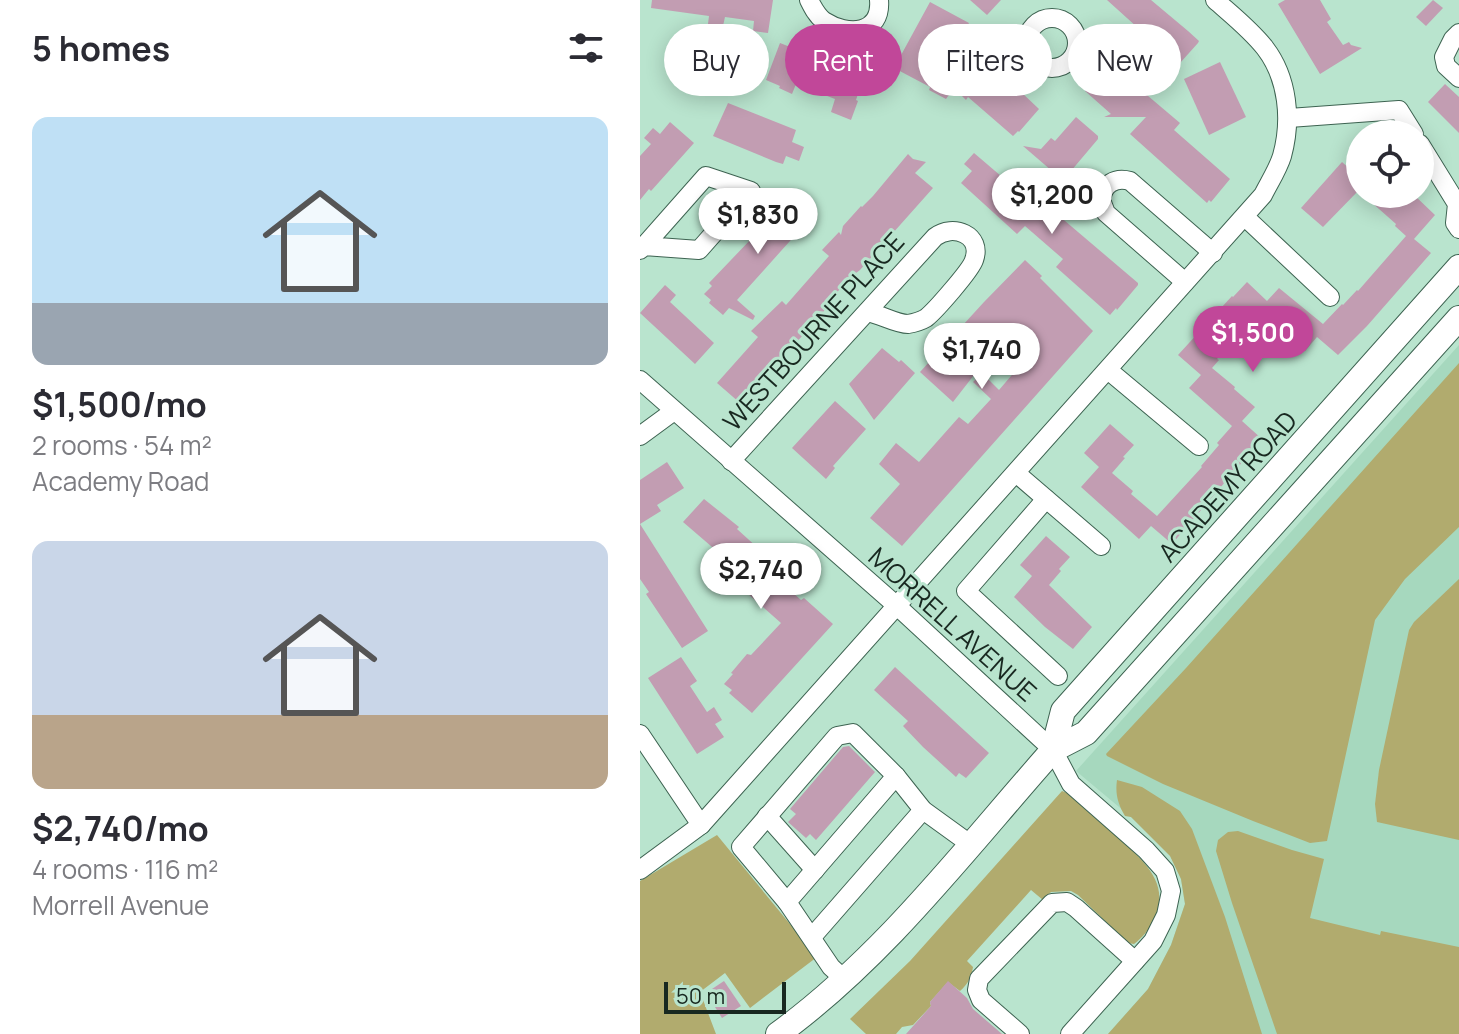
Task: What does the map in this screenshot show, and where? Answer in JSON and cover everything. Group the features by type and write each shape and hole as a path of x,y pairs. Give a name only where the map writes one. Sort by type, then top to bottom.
{"main road":[{"name":"ACADEMY ROAD","path":"1053,750 1063,711 1459,267"},
{"name":"ACADEMY ROAD","path":"778,1034 844,979 910,913 1053,750 1086,733 1459,318"}],"street":[{"path":"809,0 816,14 826,22 855,31 870,26 876,20 879,0"},
{"path":"640,870 701,825 1263,195 1282,158 1289,118 1282,81 1266,49 1215,0"},
{"path":"1047,19 1056,1"},
{"path":"1459,33 1444,57 1446,66 1459,78"},
{"path":"1289,118 1399,110 1405,120"},
{"path":"1434,167 1457,204 1455,223 1459,229"},
{"path":"706,176 751,191 699,250 642,248 706,176"},
{"path":"1185,282 1102,207 1102,193 1110,182 1130,181 1213,253"},
{"path":"1245,217 1330,297"},
{"name":"WESTBOURNE PLACE","path":"731,461 935,237 941,232 957,230 965,234 974,246 975,254 969,269 928,316 905,324 867,312"},
{"path":"1108,370 1199,446"},
{"name":"MORRELL AVENUE","path":"640,380 897,606 1053,750 1071,784 1146,850 1165,871 1171,891 1166,915 1153,941 1070,1034"},
{"path":"640,436 674,411"},
{"path":"1016,473 1101,546"},
{"path":"1046,499 966,591 1058,676"},
{"path":"844,979 831,967 787,902 741,847 837,736 853,733 896,776 923,810 970,844"},
{"path":"640,734 701,825"},
{"path":"787,902 896,776"},
{"path":"812,937 923,810"},
{"path":"767,816 815,870"},
{"path":"1020,1034 981,1000 977,990 979,979 1052,903 1067,902 1076,908 1135,961"}],"shaded area":[{"path":"1459,345 1459,1034 1108,1034 1148,989 1171,945 1185,904 1181,879 1170,855 1076,771"},
{"path":"1459,363 1459,527 1405,579 1375,620 1327,841 1310,843 1253,821 1163,784 1107,756 1106,754"},
{"path":"1459,579 1459,840 1377,822 1375,804 1379,770 1409,630"},
{"path":"1117,780 1142,787 1180,811 1192,829 1225,917 1262,1034 1108,1034 1148,989 1171,945 1185,904 1181,879 1170,856 1131,817 1125,816 1117,794"},
{"path":"1062,791 1124,843 1151,872 1159,894 1158,907 1145,934 1134,944 1128,943 1071,891 1051,892 1043,900 1031,890 967,961 973,967 970,978 960,991 948,982 913,1025 902,1027 896,1034 866,1034 850,1019 910,961"},
{"path":"1238,831 1324,859 1310,918 1380,935 1381,931 1459,947 1459,1034 1277,1034 1216,851 1218,840 1228,832"},
{"path":"717,835 817,957 750,1008 725,973 700,992 716,1034 640,1034 640,881"}],"building":[{"path":"652,0 773,0 769,26 725,17 723,24 708,24 709,16 651,8"},
{"path":"970,0 1001,0 987,15"},
{"path":"1107,0 1151,0 1179,24 1134,24"},
{"path":"1285,0 1320,0 1331,19 1327,22 1343,45 1349,42 1362,48 1320,74 1278,4"},
{"path":"1433,0 1443,8 1426,26 1416,17"},
{"path":"930,2 969,23 968,24 918,24"},
{"path":"918,24 918,81 902,72 902,53"},
{"path":"1181,26 1199,41 1181,62"},
{"path":"780,43 785,45 785,91 769,81 769,72"},
{"path":"1220,62 1246,117 1209,135 1184,79"},
{"path":"1445,84 1459,97 1459,133 1428,102"},
{"path":"827,96 857,96 851,120 831,112 835,99"},
{"path":"962,96 1025,96 1039,109 1013,136 968,97 966,100"},
{"path":"1091,96 1148,96 1180,123 1174,130 1230,179 1207,203 1130,134 1146,117 1104,117 1111,114"},
{"path":"728,103 796,130 792,142 804,147 799,161 786,156 783,164 776,162 713,136"},
{"path":"1076,117 1098,139 1060,184 1049,175 1052,171 1023,146 1041,149 1051,138 1055,141"},
{"path":"670,122 694,143 640,200 640,156 651,144 644,138 653,128 660,134"},
{"path":"974,153 1008,182 1014,175 1031,190 1025,197 1052,222 1058,215 1138,283 1117,310 1110,315 1056,267 1063,259 1025,226 1017,234 961,183 972,171 964,164"},
{"path":"908,154 913,159 926,162 915,173 933,188 740,403 717,383 758,337 751,331 782,301 786,305 829,256 822,250 839,232 841,235 843,226"},
{"path":"1342,162 1346,166 1346,203 1323,227 1301,208"},
{"path":"795,193 816,212 737,300 755,316 753,320 729,308 723,315 704,294 712,286 709,283"},
{"path":"1378,208 1428,208 1435,215 1414,239 1431,253 1338,355 1317,337 1305,351 1260,315 1217,359 1212,368 1255,407 1242,421 1262,439 1172,544 1151,526 1139,539 1081,487 1099,467 1084,453 1110,424 1134,445 1112,473 1157,516 1202,467 1232,426 1189,388 1201,375 1178,355 1247,282 1267,301 1279,288 1323,324 1358,291 1406,236"},
{"path":"1025,260 1093,331 902,546 870,518 900,484 879,464 896,443 919,462 959,417 968,424 991,399 973,382 982,373 999,390 1017,369 1011,352 1000,342 979,364 981,366 953,402 920,372"},
{"path":"665,285 676,295 670,302 714,343 695,364 640,313"},
{"path":"882,348 915,373 874,420 849,384"},
{"path":"835,401 866,429 833,466 835,468 826,479 792,448"},
{"path":"667,462 684,488 657,505 661,511 640,524 640,480"},
{"path":"704,499 739,527 737,529 759,549 752,557 833,624 752,713 729,693 732,690 724,684 747,654 751,655 781,623 732,580 740,571 683,522"},
{"path":"640,524 708,631 682,648 646,594 649,592 640,579"},
{"path":"1046,536 1070,557 1049,585 1092,627 1073,649 1014,597 1032,576 1020,565"},
{"path":"681,657 697,681 690,686 707,712 714,707 722,720 715,724 724,737 697,754 648,678"},
{"path":"895,667 989,753 966,778 959,773 956,777 923,747 903,726 908,721 874,690"},
{"path":"849,746 875,772 816,840 810,834 806,838 788,822 796,814 790,809 843,747"},
{"path":"724,981 741,1006 722,1018 706,993"},
{"path":"948,981 967,998 973,1009 1002,1034 906,1034"}]}
